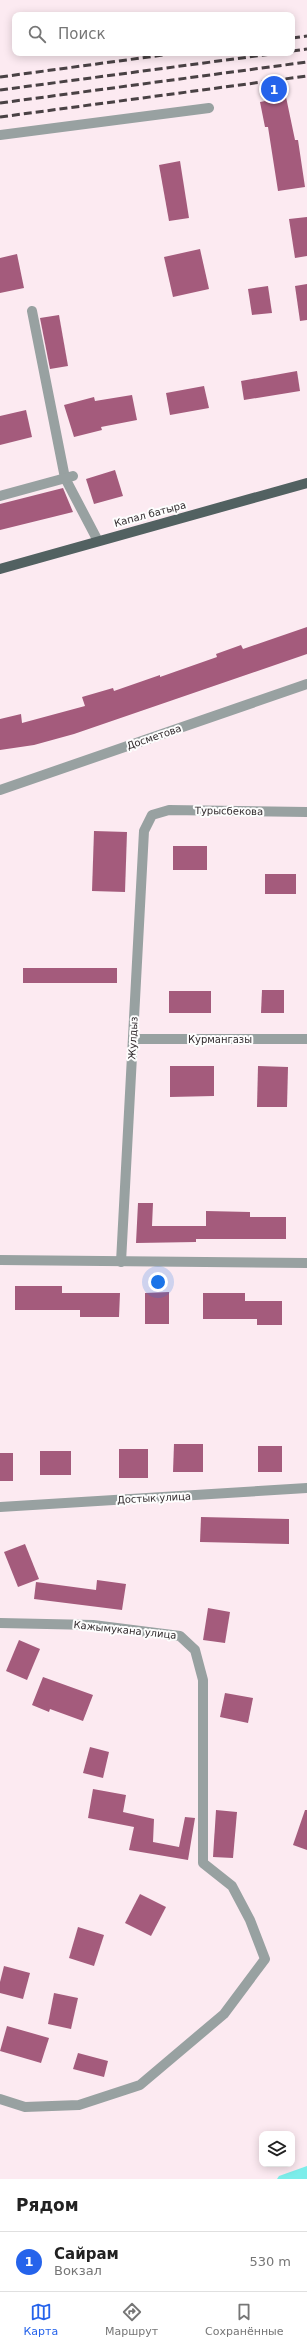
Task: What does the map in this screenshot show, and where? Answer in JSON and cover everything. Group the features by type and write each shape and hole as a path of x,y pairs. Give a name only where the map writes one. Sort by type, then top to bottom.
{"main road":[{"name":"Капал батыра","path":"0,569 307,483"}],"street":[{"path":"0,135 209,108"},
{"path":"32,311 69,477 98,541"},
{"path":"0,496 69,477"},
{"name":"Досметова","path":"0,790 307,684"},
{"name":"Турысбекова","path":"152,815 169,810 307,812"},
{"name":"Жулдыз","path":"121,1262 144,831 152,815"},
{"name":"Курмангазы","path":"133,1039 307,1039"},
{"path":"0,1260 307,1263"},
{"name":"Достык улица","path":"0,1507 307,1488"},
{"name":"Кажымукана улица","path":"0,1623 93,1625 180,1636 195,1650 203,1680 203,1863 232,1886 250,1920 265,1959 224,2014 140,2085 79,2105 25,2108 0,2099"}],"water":[{"path":"307,2166 307,2179 277,2179 279,2176"}],"building":[{"path":"286,97 295,140 298,140 305,187 278,191 268,127 265,127 260,102"},
{"path":"180,161 189,218 169,221 159,165"},
{"path":"307,217 307,256 295,258 289,219"},
{"path":"200,249 209,289 173,297 164,257"},
{"path":"17,254 24,288 0,293 0,258"},
{"path":"307,284 307,320 300,321 295,286"},
{"path":"268,286 272,313 252,315 248,289"},
{"path":"59,315 68,366 50,369 40,318"},
{"path":"297,371 300,391 244,400 241,381"},
{"path":"204,386 209,408 170,415 166,393"},
{"path":"132,395 137,420 101,427 102,430 74,437 64,405 94,397 95,401"},
{"path":"26,410 32,437 0,445 0,416"},
{"path":"115,470 123,496 94,504 86,479"},
{"path":"63,488 73,512 0,530 0,504"},
{"path":"307,627 307,654 74,734 34,745 0,750 0,719 21,714 22,723 85,706 82,697 113,688 114,691 160,675 160,677 217,657 216,654 241,645 243,649"},
{"path":"94,831 127,832 125,892 92,891"},
{"path":"173,846 207,846 207,870 173,870"},
{"path":"265,874 296,874 296,894 265,894"},
{"path":"23,968 117,968 117,983 23,983"},
{"path":"262,990 284,990 284,1013 261,1013"},
{"path":"169,991 211,991 211,1013 169,1013"},
{"path":"170,1066 214,1066 214,1096 170,1097"},
{"path":"258,1066 288,1067 287,1107 257,1107"},
{"path":"138,1203 153,1203 152,1226 206,1226 206,1211 250,1212 250,1217 286,1217 286,1239 196,1239 196,1242 136,1243"},
{"path":"15,1286 62,1286 62,1293 120,1293 119,1317 80,1317 80,1310 15,1310"},
{"path":"169,1292 169,1324 145,1324 145,1293"},
{"path":"203,1293 245,1293 245,1301 282,1301 282,1325 257,1325 257,1319 203,1319"},
{"path":"174,1444 203,1444 203,1472 173,1472"},
{"path":"258,1446 282,1446 282,1472 258,1472"},
{"path":"119,1449 148,1449 148,1478 119,1478"},
{"path":"40,1451 71,1451 71,1475 40,1475"},
{"path":"0,1453 13,1453 13,1481 0,1481"},
{"path":"201,1517 289,1519 289,1544 200,1542"},
{"path":"25,1544 39,1579 18,1587 4,1552"},
{"path":"97,1580 126,1584 122,1610 34,1599 36,1582 96,1590"},
{"path":"208,1608 230,1612 225,1643 203,1640"},
{"path":"19,1640 40,1649 27,1680 6,1671"},
{"path":"43,1677 93,1695 83,1721 50,1709 49,1712 32,1705"},
{"path":"225,1693 253,1698 248,1723 220,1717"},
{"path":"90,1747 109,1752 103,1778 83,1773"},
{"path":"93,1789 126,1795 123,1812 154,1819 153,1842 179,1847 185,1817 195,1818 188,1860 129,1850 134,1827 88,1818"},
{"path":"216,1810 237,1812 233,1858 213,1857"},
{"path":"305,1810 307,1810 307,1850 293,1845"},
{"path":"140,1894 166,1907 151,1936 125,1923"},
{"path":"78,1927 104,1935 94,1966 69,1958"},
{"path":"4,1966 30,1973 23,1999 0,1993 0,1982"},
{"path":"54,1993 78,1998 71,2029 48,2024"},
{"path":"7,2026 49,2038 41,2063 0,2051"},
{"path":"78,2053 108,2061 104,2077 73,2069"}],"railway":[{"path":"295,38 307,36"},
{"path":"295,51 307,49"},
{"path":"0,77 156,56"},
{"path":"0,90 256,56"},
{"path":"0,103 307,62"},
{"path":"0,117 307,76"}],"place":[{"name":"Сайрам","path":"274,89"}]}
